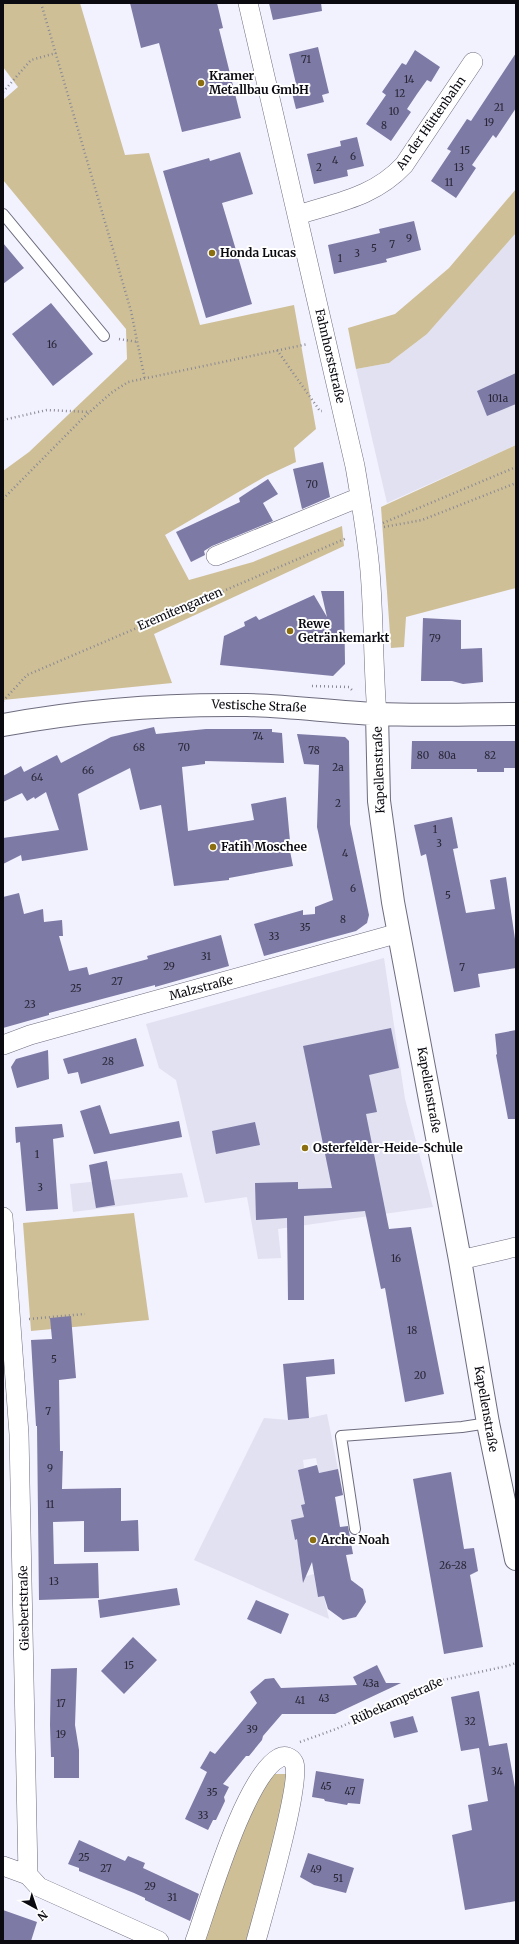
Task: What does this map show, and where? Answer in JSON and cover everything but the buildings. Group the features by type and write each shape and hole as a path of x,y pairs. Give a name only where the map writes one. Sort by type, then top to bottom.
{"street":[{"name":"Fahnhorststraße","path":"248,3 341,406 366,530 377,714"},
{"name":"An der Hüttenbahn","path":"298,215 372,191 394,176 404,165 473,62"},
{"path":"216,556 360,497"},
{"name":"Vestische Straße","path":"3,725 51,716 117,709 182,705 300,707 377,714 516,714"},
{"name":"Kapellenstraße","path":"377,714 381,824 399,933 460,1260 488,1423 516,1559"},
{"name":"Malzstraße","path":"3,1045 38,1033 399,933"},
{"name":"Giesbertstraße","path":"3,1217 11,1321 7,1341 18,1434 22,1524 28,1875"},
{"path":"460,1260 516,1247"},
{"path":"195,1941 231,1838 248,1798 269,1764 287,1756 292,1760 295,1768 291,1798 274,1876 256,1941"},
{"path":"3,1866 28,1875 39,1887 159,1941"}],"lane":[{"path":"3,214 104,336"},
{"path":"354,1529 342,1436 462,1427 488,1423"}],"path":[{"path":"41,3 132,311 145,380"},
{"path":"3,92 31,60 56,53"},
{"path":"104,336 138,342"},
{"path":"3,499 90,412 119,387 128,382 145,380 277,350 326,341"},
{"path":"277,350 320,411 341,406"},
{"path":"3,420 47,410 90,412"},
{"path":"366,530 516,467"},
{"path":"366,530 422,520 516,483"},
{"name":"Eremitengarten","path":"3,701 27,675 366,530"},
{"path":"11,1321 85,1314"},
{"name":"Rübekampstraße","path":"287,1756 300,1742 336,1729 443,1680 516,1663"}],"shaded area":[{"path":"3,3 80,3 125,155 149,153 200,325 294,305 316,429 294,448 296,462 266,476 165,535 189,580 253,562 342,526 344,546 154,634 172,683 3,700 3,471 29,452 127,359 126,329 3,180 3,100 18,87 3,67"},
{"path":"516,189 516,233 427,334 389,363 356,369 348,328 395,314 449,268"},
{"path":"516,233 516,445 387,503 356,369 389,363 427,334"},
{"path":"516,445 516,588 406,617 404,647 391,648 381,507"},
{"name":"Osterfelder-Heide-Schule","path":"384,958 405,1099 433,1207 278,1229 281,1258 258,1259 247,1197 205,1203 176,1080 159,1068 146,1024"},
{"path":"182,1173 188,1197 73,1212 70,1184"},
{"path":"134,1213 149,1320 31,1331 23,1223"},
{"path":"327,1414 338,1469 319,1473 316,1458 303,1460 304,1468 298,1470 305,1504 301,1505 304,1517 291,1521 295,1539 297,1539 303,1577 314,1574 318,1597 324,1596 329,1619 194,1560 264,1418 288,1420 309,1418"},
{"path":"272,1774 288,1774 261,1941 198,1941 261,1787"}],"place":[{"name":"Kramer Metallbau GmbH","path":"201,83"},
{"name":"Honda Lucas","path":"212,253"},
{"name":"Rewe Getränkemarkt","path":"290,631"},
{"name":"Fatih Moschee","path":"213,847"},
{"name":"Osterfelder-Heide-Schule","path":"305,1148"},
{"name":"Arche Noah","path":"313,1540"}]}
